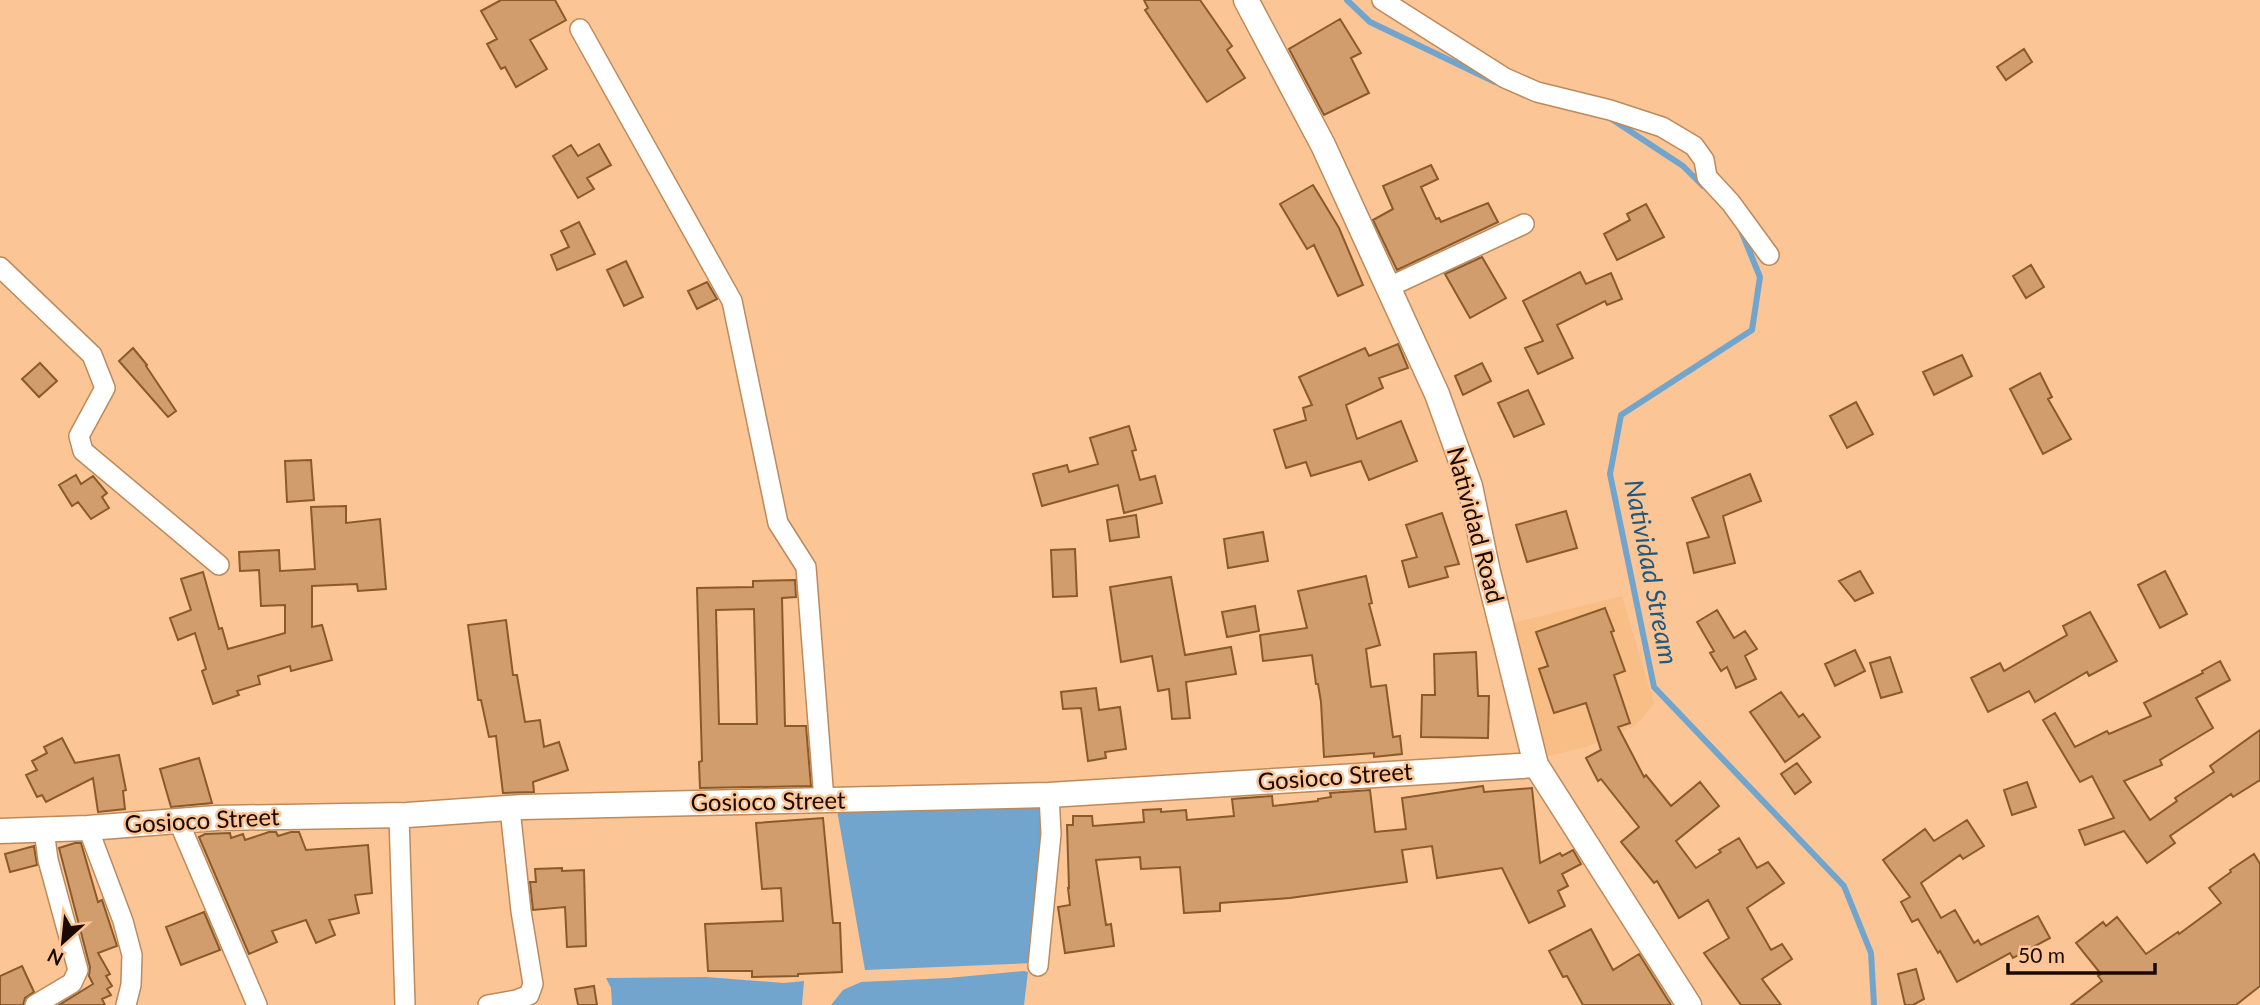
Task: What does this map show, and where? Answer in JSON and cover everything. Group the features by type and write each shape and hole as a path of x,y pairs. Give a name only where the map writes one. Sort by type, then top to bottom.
{"street":[{"name":"Natividad Road","path":"1246,0 1322,145 1437,394 1470,486 1488,572 1536,765 1689,1005"},
{"path":"1382,0 1505,78 1537,92 1610,110 1662,127 1694,146 1704,160 1707,177 1731,203 1769,255"},
{"path":"580,29 732,301 778,523 806,567 824,800"},
{"path":"1389,287 1524,224"},
{"path":"0,267 92,355 105,388 79,436 83,451 219,565"},
{"name":"Gosioco Street","path":"0,831 88,828 216,818 399,816 510,808 1049,795 1536,765"},
{"path":"1038,966 1051,834 1049,795"},
{"path":"488,1005 528,995 533,984 521,911 510,808"},
{"path":"399,816 405,1005"},
{"path":"178,820 257,1005"},
{"path":"88,828 132,955 131,985 126,1005"},
{"path":"35,1005 72,983 78,970 48,860 44,830"}],"shaded area":[{"path":"1622,596 1654,704 1635,726 1586,747 1548,756 1509,624"}],"water":[{"path":"836,804 1044,804 1034,963 865,970"},
{"path":"1028,972 1024,1005 831,1005 843,990 861,982"},
{"path":"706,977 784,983 804,981 802,1005 612,1005 611,988 606,978"}],"building":[{"path":"501,0 555,0 566,20 530,40 547,69 516,87 505,67 501,69 487,44 497,39 481,11"},
{"path":"1144,0 1200,0 1232,46 1227,50 1245,78 1207,102 1145,10 1148,8"},
{"path":"1340,19 1361,53 1351,58 1369,93 1324,115 1289,49"},
{"path":"2024,49 2032,62 2006,80 1997,67"},
{"path":"599,144 611,165 587,178 594,189 578,198 553,156 571,145 578,156"},
{"path":"1431,165 1438,179 1421,187 1436,219 1439,218 1441,222 1488,203 1498,222 1397,270 1373,220 1393,209 1383,186"},
{"path":"1313,185 1339,228 1363,285 1338,296 1314,245 1307,249 1280,204"},
{"path":"1646,204 1664,237 1617,260 1604,234 1630,220 1627,214"},
{"path":"579,222 595,254 557,270 551,255 569,247 561,231"},
{"path":"1482,257 1506,298 1470,318 1445,274"},
{"path":"626,261 643,297 624,306 607,270"},
{"path":"2031,265 2044,287 2026,298 2013,276"},
{"path":"1580,272 1586,284 1611,273 1622,299 1607,305 1605,301 1557,325 1573,358 1538,374 1525,348 1543,341 1523,301"},
{"path":"707,282 717,299 697,309 688,291"},
{"path":"1398,344 1408,368 1379,378 1383,388 1346,405 1357,439 1401,421 1417,461 1369,480 1361,461 1311,476 1306,462 1286,468 1274,430 1306,420 1303,408 1312,405 1299,377 1365,348 1369,356"},
{"path":"133,348 176,411 168,417 119,361"},
{"path":"1962,355 1972,376 1934,395 1923,372"},
{"path":"40,363 57,381 39,397 22,379"},
{"path":"1482,363 1491,381 1463,395 1455,376"},
{"path":"2040,373 2052,397 2048,399 2071,439 2043,454 2010,389"},
{"path":"1528,390 1544,424 1514,437 1498,403"},
{"path":"1856,402 1873,434 1847,448 1830,416"},
{"path":"1129,426 1140,480 1155,476 1162,503 1124,513 1118,485 1042,506 1033,474 1067,465 1069,472 1098,464 1090,438"},
{"path":"311,460 314,500 287,502 285,461"},
{"path":"1750,474 1761,501 1723,516 1735,563 1694,573 1687,543 1709,537 1692,498"},
{"path":"76,475 81,484 93,476 107,493 102,497 109,508 91,519 78,502 72,506 59,485"},
{"path":"346,506 346,523 380,519 386,589 358,591 357,584 312,586 312,627 322,625 332,660 291,671 290,666 258,676 260,684 237,691 239,695 213,704 202,671 206,669 195,633 178,640 170,618 191,610 181,579 203,572 219,629 222,628 228,649 285,633 285,605 261,606 259,570 240,571 239,552 279,550 280,571 315,569 311,507"},
{"path":"1566,511 1577,548 1527,562 1516,525"},
{"path":"1442,513 1459,564 1445,567 1448,577 1409,587 1402,561 1417,557 1406,525"},
{"path":"1136,515 1139,537 1110,541 1107,520"},
{"path":"1263,532 1268,561 1228,568 1224,539"},
{"path":"1075,549 1077,596 1053,597 1051,550"},
{"path":"1860,571 1873,593 1855,601 1839,581"},
{"path":"2165,571 2187,614 2160,628 2138,585"},
{"path":"1366,576 1372,603 1369,604 1380,645 1366,649 1371,687 1386,685 1393,737 1400,736 1402,754 1324,757 1321,702 1312,655 1263,661 1260,635 1307,628 1298,591"},
{"path":"1171,577 1185,655 1231,647 1236,674 1186,682 1190,718 1172,719 1169,689 1158,691 1152,656 1121,662 1110,587"},
{"path":"795,580 796,597 782,598 785,726 806,726 811,786 700,788 699,762 702,761 697,588 753,587 753,581","holes":["754,609 757,724 719,724 716,610"]},
{"path":"1255,606 1259,631 1227,637 1222,612"},
{"path":"1605,608 1625,671 1614,675 1630,723 1618,727 1644,777 1646,775 1671,806 1700,782 1719,806 1676,841 1696,868 1739,838 1757,868 1768,862 1784,883 1747,908 1771,950 1782,944 1792,959 1762,979 1781,1005 1741,1005 1704,953 1729,938 1708,900 1679,918 1657,881 1654,883 1621,842 1639,827 1601,779 1598,781 1586,758 1601,750 1586,703 1554,713 1539,669 1548,666 1536,632"},
{"path":"1717,610 1734,638 1745,631 1757,649 1745,656 1756,679 1736,688 1727,667 1721,671 1710,653 1714,651 1697,622"},
{"path":"2090,612 2117,661 2089,676 2087,672 2035,702 2029,691 1988,712 1971,678 2000,663 2004,671 2067,635 2063,626"},
{"path":"506,620 513,675 517,675 525,722 540,720 544,747 559,742 568,770 533,782 534,792 503,793 496,736 489,737 481,700 478,700 468,625"},
{"path":"1855,650 1865,671 1835,686 1825,664"},
{"path":"1476,652 1478,696 1489,696 1488,738 1421,737 1422,695 1435,695 1434,654"},
{"path":"1890,657 1902,692 1881,698 1870,663"},
{"path":"2220,661 2230,680 2196,698 2213,728 2160,760 2162,765 2124,781 2150,820 2177,801 2175,798 2214,772 2210,766 2260,730 2260,780 2233,797 2231,794 2170,836 2175,843 2147,863 2124,831 2085,845 2079,830 2114,818 2092,776 2080,782 2043,720 2055,713 2075,747 2107,731 2109,734 2151,716 2144,703 2203,673 2202,671"},
{"path":"1096,688 1099,710 1120,707 1126,749 1105,752 1106,758 1088,761 1081,708 1063,709 1061,692"},
{"path":"1781,692 1799,717 1803,714 1820,737 1785,762 1750,712"},
{"path":"62,738 75,763 119,755 126,790 123,791 125,809 98,812 93,778 46,802 42,795 37,797 26,775 37,770 32,761 47,753 44,747"},
{"path":"199,758 212,803 171,807 160,769"},
{"path":"1797,763 1811,782 1795,794 1781,774"},
{"path":"2027,782 2036,807 2012,815 2004,790"},
{"path":"1483,786 1484,792 1532,788 1540,863 1573,850 1581,864 1562,874 1568,886 1558,891 1565,906 1529,923 1502,868 1437,878 1432,846 1402,850 1407,882 1290,898 1220,903 1220,911 1184,913 1180,867 1141,869 1140,857 1096,860 1106,925 1111,924 1114,946 1065,953 1058,907 1070,905 1067,825 1073,825 1073,816 1092,816 1093,826 1144,822 1143,810 1186,810 1187,820 1234,816 1232,799 1272,796 1273,806 1318,801 1331,797 1330,793 1370,790 1375,832 1406,829 1402,798"},
{"path":"823,818 833,923 840,923 842,972 752,977 752,971 708,971 705,924 783,921 781,888 762,889 756,823"},
{"path":"1967,820 1984,846 1963,859 1960,855 1921,883 1941,918 1955,910 1974,943 1978,940 1981,945 2038,916 2050,938 2013,958 2010,953 1957,982 1918,919 1912,922 1901,902 1910,897 1883,860 1925,829 1934,841"},
{"path":"276,832 278,836 299,832 306,850 368,845 372,893 355,895 359,913 329,920 335,935 316,943 306,920 272,931 277,942 249,954 199,837 205,834 230,833 231,838 243,834 245,840"},
{"path":"81,843 98,902 102,900 117,946 98,953 110,974 106,976 112,986 107,989 111,995 102,999 105,1005 59,1005 93,984 59,848"},
{"path":"34,846 37,865 10,872 5,854"},
{"path":"2254,854 2260,864 2260,986 2236,1005 2071,1005 2102,981 2098,976 2101,974 2076,943 2103,922 2106,926 2117,917 2146,954 2221,903 2209,888"},
{"path":"562,868 562,871 584,870 586,946 567,947 565,907 533,910 530,882 536,882 535,869"},
{"path":"204,912 220,950 181,965 166,927"},
{"path":"1591,929 1613,970 1639,954 1671,1005 1583,1005 1549,951"},
{"path":"22,966 34,992 25,998 23,1005 0,1005 0,976"},
{"path":"1916,969 1924,999 1913,1005 1905,1005 1898,974"},
{"path":"594,986 597,1005 578,1005 575,989"}],"waterway":[{"name":"Natividad Stream","path":"1347,0 1370,22 1495,82"},
{"name":"Natividad Stream","path":"1610,118 1683,166 1703,186"},
{"name":"Natividad Stream","path":"1740,228 1760,277 1752,330 1621,415 1610,474 1654,687 1844,886 1871,953 1874,1005"}]}
